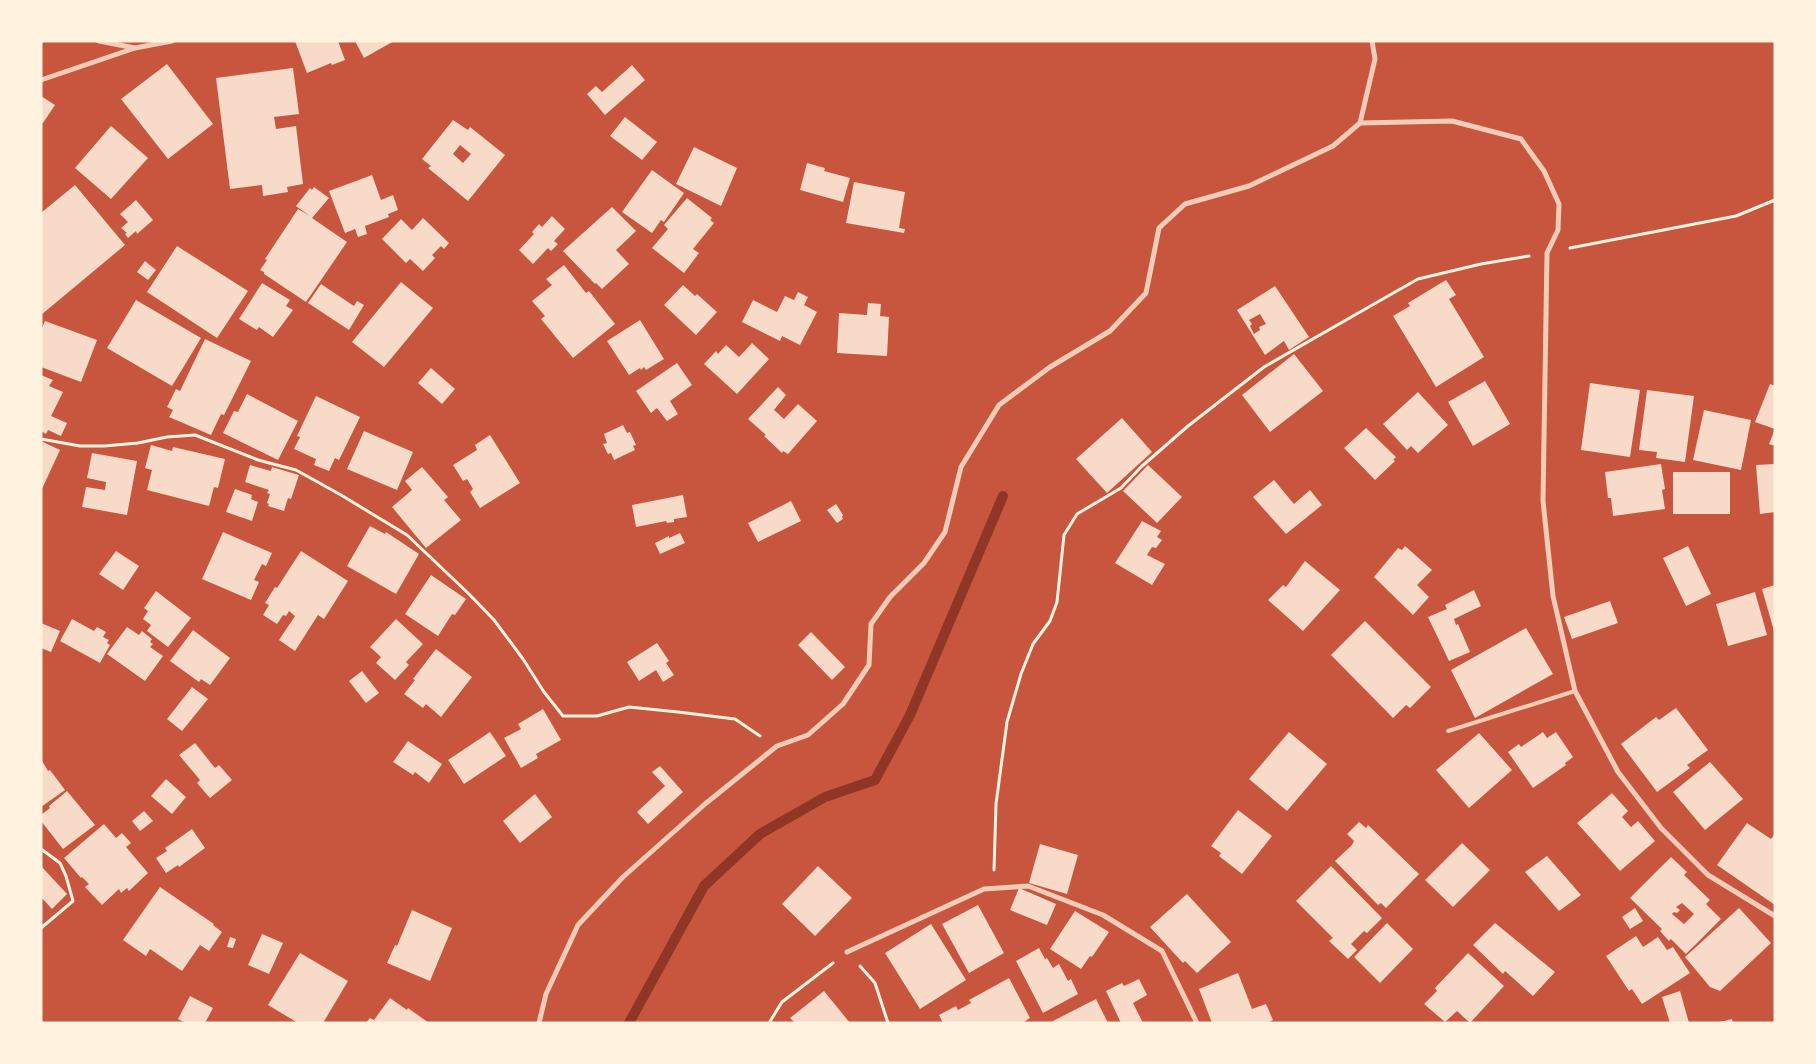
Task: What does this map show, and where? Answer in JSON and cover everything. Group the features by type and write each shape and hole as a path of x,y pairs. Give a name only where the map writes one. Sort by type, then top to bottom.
{"street":[{"path":"99,41 135,48"},
{"path":"41,80 135,48 172,41"},
{"path":"539,1023 546,994 578,925 623,877 705,804 777,746 808,735 843,704 868,665 871,624 890,597 924,563 945,532 961,467 999,405 1050,367 1110,331 1146,293 1159,228 1185,204 1249,186 1333,146 1360,123 1375,58 1372,41"},
{"path":"1360,123 1452,121 1521,139 1544,171 1559,204 1558,230 1547,253 1543,501 1553,596 1575,691 1618,772 1661,828 1708,874 1775,916"},
{"path":"847,952 984,889 1028,886 1103,915 1162,950 1197,1023"}],"lane":[{"path":"1448,731 1575,691"}],"path":[{"path":"994,888 996,804 1007,722 1021,674 1034,644 1050,621 1057,602 1064,535 1077,514 1121,488 1141,467 1188,426 1264,368 1418,280 1480,264 1547,253 1736,216 1775,200"},
{"path":"41,439 80,446 104,446 138,444 166,437 195,435 258,460 296,470 407,535 494,620 563,716 597,716 629,707 725,718 735,720 777,746"},
{"path":"41,849 60,863 73,900 41,928"},
{"path":"769,1023 782,1002 847,952 875,982 888,1023"}],"building":[{"path":"295,41 338,41 345,60 332,65 331,63 307,73"},
{"path":"355,41 394,41 364,58"},
{"path":"167,64 213,124 168,159 121,99"},
{"path":"632,65 645,80 605,115 587,94 596,86 602,92"},
{"path":"293,68 299,114 274,117 276,129 296,126 303,184 287,187 288,192 263,196 262,185 230,189 216,78"},
{"path":"41,96 55,105 43,123 41,122"},
{"path":"625,117 657,142 642,160 610,136"},
{"path":"453,120 468,130 470,127 505,155 468,201 428,168 431,166 422,159","holes":["460,145 471,154 463,163 453,154"]},
{"path":"111,126 148,158 111,199 75,168"},
{"path":"694,147 737,168 721,206 676,184"},
{"path":"807,163 825,168 824,171 850,178 843,202 800,190"},
{"path":"652,170 684,193 664,222 661,220 652,233 622,212"},
{"path":"372,175 381,200 393,195 398,210 388,214 389,217 365,226 367,234 358,237 355,229 345,233 329,191"},
{"path":"854,182 905,192 899,228 905,229 904,233 846,223"},
{"path":"75,185 125,245 41,315 41,213"},
{"path":"314,187 329,198 312,218 347,242 306,302 260,270 267,260 265,259 298,209 310,216 296,206 310,188 312,190"},
{"path":"687,198 712,218 710,220 714,223 693,249 699,253 684,273 652,248 668,229 664,225"},
{"path":"136,200 153,220 137,234 136,231 128,238 125,234 127,233 121,228 128,222 120,214"},
{"path":"612,207 636,231 616,250 629,264 602,289 563,251"},
{"path":"552,216 565,229 554,241 558,244 551,251 548,248 533,264 519,250 534,234 532,232 539,224 542,227"},
{"path":"423,218 449,243 444,249 441,246 432,255 435,258 423,271 410,259 406,263 382,239 401,219 412,230"},
{"path":"177,246 248,291 217,338 147,292"},
{"path":"145,261 156,270 148,280 137,272"},
{"path":"564,265 586,293 589,291 615,324 573,358 541,319 545,316 532,301 552,285 546,279"},
{"path":"1446,280 1456,295 1449,299 1484,357 1436,387 1393,316 1410,306 1408,303"},
{"path":"401,282 433,308 384,367 352,342"},
{"path":"262,283 290,300 286,306 293,310 273,337 259,327 257,330 239,319"},
{"path":"321,284 354,306 357,301 364,305 349,330 308,303"},
{"path":"683,285 695,296 697,294 717,312 696,335 664,305"},
{"path":"1275,286 1309,337 1289,350 1284,341 1265,355 1237,310","holes":["1260,314 1266,324 1259,327 1260,330 1254,334 1249,320"]},
{"path":"798,292 808,297 804,305 817,312 800,345 782,336 780,341 742,322 753,300 777,312 785,296 794,300"},
{"path":"136,300 201,338 172,386 107,348"},
{"path":"868,303 881,304 880,316 889,317 887,356 837,353 839,313 867,315"},
{"path":"640,320 664,359 646,370 644,367 641,370 640,368 629,375 607,341"},
{"path":"45,321 97,340 81,382 41,367 41,330"},
{"path":"205,339 251,361 224,415 221,414 211,435 169,417 173,410 167,407 176,389 180,391"},
{"path":"752,343 769,359 737,394 704,364 716,351 718,354 726,345 739,357"},
{"path":"1294,354 1323,391 1270,432 1242,395"},
{"path":"677,363 692,385 670,401 678,414 667,421 657,408 651,413 636,391"},
{"path":"431,368 455,389 442,404 418,383"},
{"path":"41,375 53,380 49,386 63,392 51,416 67,423 61,436 48,430 46,434 41,431"},
{"path":"1485,381 1510,424 1473,446 1448,402"},
{"path":"1590,383 1640,390 1630,457 1581,450"},
{"path":"1770,384 1775,386 1775,429 1755,422"},
{"path":"778,387 786,395 774,410 784,419 798,404 817,421 788,454 783,451 782,453 748,419"},
{"path":"1647,390 1694,396 1685,462 1656,458 1657,452 1639,450"},
{"path":"1418,392 1448,425 1418,453 1411,446 1407,450 1383,424"},
{"path":"247,394 298,421 278,460 223,433 234,411 238,412"},
{"path":"316,396 360,417 339,460 335,458 329,471 314,465 316,459 294,449 300,437 297,436"},
{"path":"1704,410 1751,420 1741,470 1693,460"},
{"path":"1122,418 1152,452 1107,493 1076,459"},
{"path":"623,425 627,433 630,432 636,445 633,446 635,450 614,460 611,453 608,454 603,444 607,443 604,434"},
{"path":"1366,428 1396,457 1393,460 1395,461 1375,480 1344,448"},
{"path":"1775,429 1775,446 1769,444"},
{"path":"364,431 413,452 397,490 347,469"},
{"path":"490,435 520,483 480,508 470,492 473,489 467,479 463,481 453,465 477,450 475,445"},
{"path":"41,441 60,450 41,491"},
{"path":"151,445 172,451 173,447 225,459 218,488 214,487 209,506 147,490 152,470 145,468"},
{"path":"92,453 137,461 127,515 82,507 86,487 105,490 106,482 87,478"},
{"path":"1661,464 1665,489 1662,490 1665,509 1613,516 1611,498 1608,498 1605,472"},
{"path":"1775,464 1775,512 1760,514 1756,465"},
{"path":"250,465 271,471 272,467 299,475 291,499 288,498 284,511 268,506 270,494 267,493 269,490 245,482"},
{"path":"1148,465 1182,497 1157,523 1123,491"},
{"path":"422,467 448,497 444,500 461,520 426,548 392,507 412,490 405,481"},
{"path":"1673,472 1730,472 1730,514 1673,514"},
{"path":"1274,480 1294,504 1310,490 1322,505 1286,534 1253,497"},
{"path":"235,489 252,495 251,499 258,502 252,521 226,512"},
{"path":"683,495 687,517 674,519 674,522 667,523 666,521 636,527 632,505"},
{"path":"791,501 801,521 758,542 748,523"},
{"path":"836,504 843,515 843,519 837,523 827,510"},
{"path":"1142,521 1161,531 1157,537 1162,540 1156,548 1152,547 1147,555 1165,564 1152,585 1115,563"},
{"path":"370,526 385,534 386,532 419,554 396,594 347,566"},
{"path":"223,532 272,553 266,566 262,564 254,580 259,582 251,600 202,579"},
{"path":"680,533 685,543 660,554 655,543"},
{"path":"1405,546 1432,570 1417,585 1429,597 1413,615 1374,577 1398,548 1402,550"},
{"path":"1688,546 1711,594 1686,606 1663,558"},
{"path":"116,551 139,566 123,590 99,574"},
{"path":"301,551 348,581 324,619 318,615 295,651 279,640 295,616 289,611 286,616 283,615 277,624 263,615 269,605 265,603"},
{"path":"1305,561 1340,590 1303,631 1268,600 1283,585 1286,587"},
{"path":"431,575 466,599 455,615 452,614 438,636 405,614"},
{"path":"1775,585 1775,631 1774,631 1762,589"},
{"path":"1474,590 1481,606 1454,619 1470,652 1449,661 1428,617 1447,609 1445,605"},
{"path":"156,591 191,618 168,647 147,631 151,625 143,619 148,611 144,608"},
{"path":"1755,592 1767,635 1728,646 1716,604"},
{"path":"1610,601 1618,623 1572,639 1564,617"},
{"path":"72,619 94,631 97,627 106,632 103,637 109,640 107,643 110,645 100,663 60,641"},
{"path":"396,619 423,644 406,662 409,665 395,680 376,663 381,657 370,647"},
{"path":"1365,621 1431,687 1410,708 1406,705 1393,718 1331,655"},
{"path":"41,623 60,631 51,652 41,648"},
{"path":"127,627 139,635 142,631 152,639 150,642 153,644 150,647 163,656 145,681 107,654"},
{"path":"1526,628 1553,674 1475,718 1451,670"},
{"path":"193,630 230,658 210,685 201,679 199,682 170,661"},
{"path":"811,632 845,667 832,680 798,645"},
{"path":"657,643 669,661 666,663 674,675 663,682 656,670 639,681 627,662"},
{"path":"436,649 472,677 441,717 426,704 423,708 404,694"},
{"path":"362,671 379,693 366,703 349,681"},
{"path":"192,687 208,699 182,731 167,719"},
{"path":"1676,708 1708,750 1687,765 1690,768 1657,792 1621,744 1656,717 1659,720"},
{"path":"543,709 561,740 536,754 538,758 521,768 504,738 521,729 518,724"},
{"path":"490,732 506,756 464,784 448,760"},
{"path":"1289,732 1327,764 1287,811 1249,779"},
{"path":"1543,732 1547,738 1556,732 1573,757 1565,763 1566,765 1533,788 1508,752 1519,744 1521,747"},
{"path":"1479,733 1512,770 1469,808 1436,770"},
{"path":"408,741 442,764 429,783 415,772 413,775 393,762"},
{"path":"195,743 215,768 219,765 232,780 210,798 197,783 200,780 179,755"},
{"path":"41,759 48,771 50,770 65,790 41,807"},
{"path":"1710,762 1743,799 1705,830 1673,792"},
{"path":"660,766 683,792 648,824 637,812 665,786 652,772"},
{"path":"166,779 186,797 172,814 151,796"},
{"path":"67,791 95,825 63,849 41,821 41,815"},
{"path":"1612,793 1628,811 1622,817 1631,827 1638,821 1655,841 1620,871 1577,823"},
{"path":"535,794 552,817 520,843 503,821"},
{"path":"1238,810 1272,836 1242,874 1219,856 1221,853 1211,846"},
{"path":"144,811 153,821 140,831 132,821"},
{"path":"1359,822 1366,828 1368,825 1419,874 1386,908 1381,903 1378,905 1335,861 1352,845 1354,841 1347,834"},
{"path":"1747,823 1771,839 1775,834 1775,905 1717,865"},
{"path":"104,824 116,838 122,833 131,843 126,847 148,873 129,891 127,888 121,893 119,889 102,905 85,887 89,884 81,878 64,858"},
{"path":"192,829 205,848 179,867 178,865 166,873 156,858 167,851 165,848"},
{"path":"1462,843 1490,870 1453,907 1425,880"},
{"path":"1040,844 1078,855 1067,894 1029,883"},
{"path":"1547,856 1581,895 1559,911 1525,872"},
{"path":"1671,857 1687,872 1684,875 1710,900 1706,904 1721,919 1686,954 1671,939 1669,941 1660,931 1662,929 1630,898","holes":["1682,903 1694,914 1684,924 1672,914 1680,910 1676,907"]},
{"path":"41,866 67,894 52,909 41,897"},
{"path":"818,866 852,898 815,936 782,904"},
{"path":"1331,866 1382,918 1367,933 1364,931 1351,944 1357,950 1348,959 1329,941 1333,938 1296,901"},
{"path":"160,887 214,924 222,932 209,951 200,945 182,971 150,949 146,956 123,940"},
{"path":"1019,888 1056,904 1047,925 1010,910"},
{"path":"1187,894 1231,942 1197,973 1185,961 1183,963 1150,927"},
{"path":"978,905 1004,953 969,973 942,924"},
{"path":"1635,908 1643,921 1630,929 1622,917"},
{"path":"1739,908 1771,943 1720,991 1710,987 1685,957"},
{"path":"412,910 452,928 430,981 387,963 395,945 397,946"},
{"path":"1075,911 1109,932 1092,957 1090,956 1081,969 1050,949"},
{"path":"1387,923 1413,949 1380,983 1354,957"},
{"path":"1495,923 1555,972 1533,996 1505,971 1503,974 1473,945"},
{"path":"931,924 966,980 920,1009 885,953"},
{"path":"262,934 283,943 269,974 248,965"},
{"path":"1636,936 1643,947 1658,937 1667,950 1673,947 1690,973 1642,1004 1632,989 1629,991 1606,956"},
{"path":"230,937 236,939 233,948 227,947"},
{"path":"1039,948 1053,968 1059,964 1068,981 1071,979 1078,994 1043,1013 1016,961"},
{"path":"300,953 348,981 323,1023 298,1023 268,1005"},
{"path":"1468,953 1504,986 1470,1023 1457,1011 1445,1022 1424,1004 1437,991 1435,988"},
{"path":"1238,973 1252,1009 1266,1004 1273,1020 1267,1023 1212,1023 1199,989"},
{"path":"1009,978 1030,1018 1022,1023 943,1023 939,1015 956,1006 958,1010 971,1003 969,1000"},
{"path":"1139,979 1147,995 1133,1003 1143,1023 1121,1023 1106,991 1122,983 1124,986"},
{"path":"824,991 850,1023 795,1023 790,1018"},
{"path":"1680,991 1689,1023 1670,1023 1662,997"},
{"path":"190,996 213,1008 205,1023 186,1023 178,1019"},
{"path":"390,998 429,1023 366,1023 370,1018 374,1020"},
{"path":"1096,999 1108,1023 1049,1023"},
{"path":"1732,1019 1733,1023 1720,1023 1720,1022"}],"waterway":[{"path":"629,1023 704,886 760,834 825,797 875,780 910,715 1003,496"}]}
